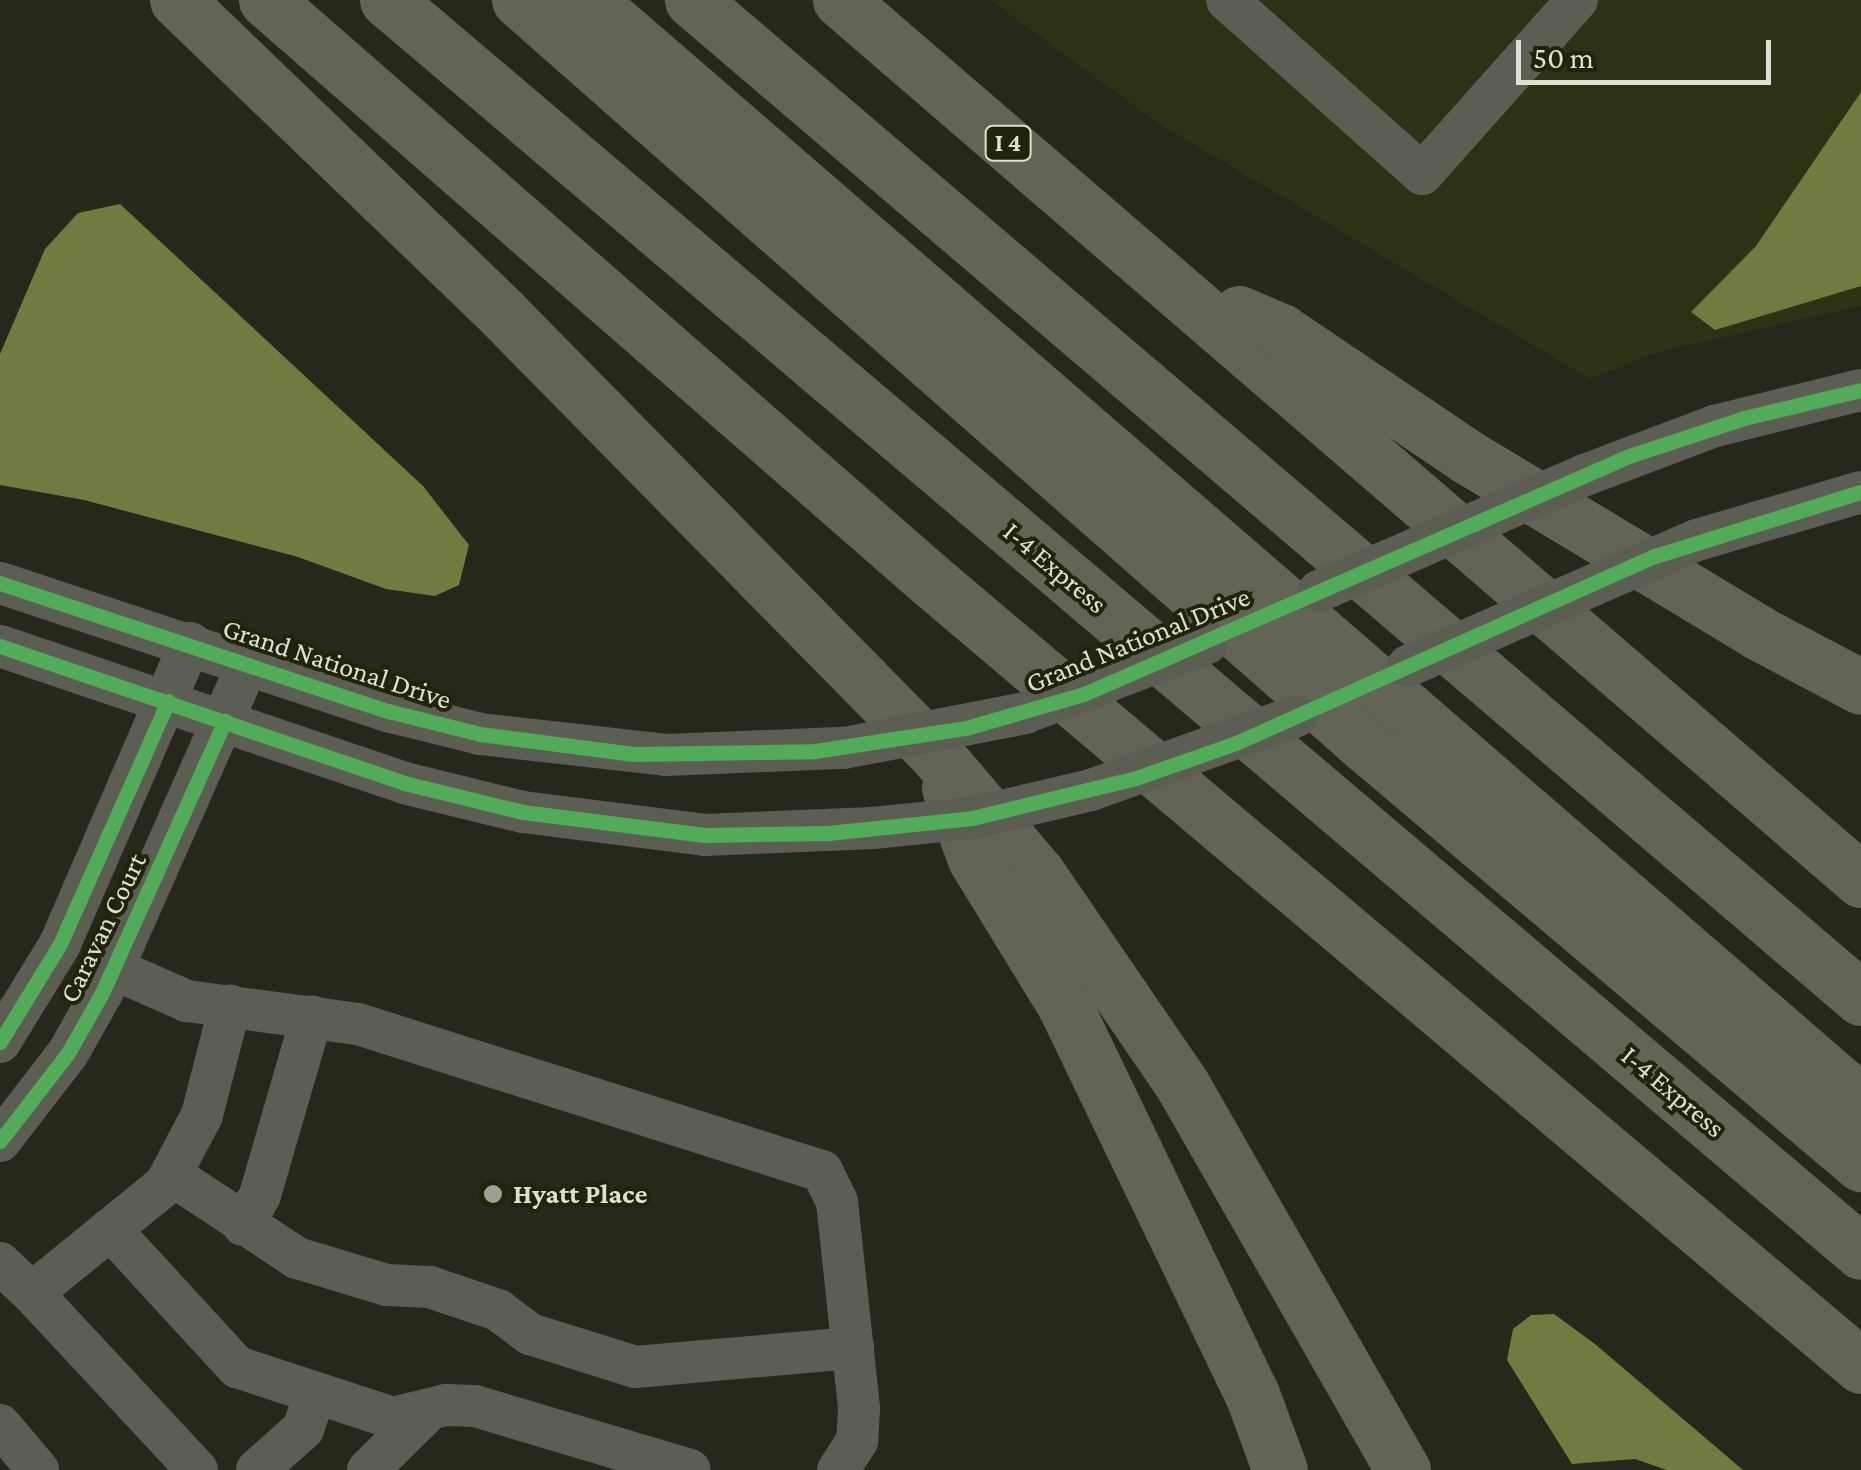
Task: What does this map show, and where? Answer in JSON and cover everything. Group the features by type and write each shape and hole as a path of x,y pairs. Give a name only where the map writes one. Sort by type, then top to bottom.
{"highway":[{"path":"177,0 504,314 936,753 1038,874 1152,1036 1404,1470"},
{"path":"266,0 948,594 1861,1366"},
{"name":"I-4 Express","path":"387,0 1861,1252"},
{"path":"519,0 1222,636 1861,1164"},
{"path":"588,0 1304,598 1861,1102"},
{"path":"692,0 1861,998"},
{"name":"I 4","path":"840,0 1861,880"},
{"path":"1177,287 1281,330 1466,456 1759,634 1861,688"},
{"path":"936,753 974,860 1066,1006 1252,1394 1280,1470"}],"street":[{"path":"1227,0 1422,174 1577,0"},
{"name":"Grand National Drive","path":"0,584 404,716 558,746 698,756 844,748 1025,713 1222,636 1585,475 1715,426 1861,390"},
{"path":"0,646 404,783 584,823 704,834 873,828 972,818 1091,790 1309,710 1696,540 1861,492"},
{"name":"Caravan Court","path":"0,1042 60,944 190,643"},
{"name":"Caravan Court","path":"0,1141 68,1053 114,970 226,722 248,664"},
{"path":"114,970 176,999 358,1024 822,1172 837,1202 859,1430 838,1470"},
{"path":"32,1292 173,1176 211,1090 230,1006"},
{"path":"243,1225 260,1195 312,1016"},
{"path":"173,1176 296,1258 387,1285 430,1287 498,1310 530,1334 635,1366 853,1348"},
{"path":"110,1229 236,1367 394,1418 424,1415"},
{"path":"0,1263 32,1292 197,1470"},
{"path":"257,1470 302,1429 316,1394"},
{"path":"368,1470 424,1415 446,1404 475,1406 690,1470"},
{"path":"0,1425 38,1470"}],"shaded area":[{"path":"990,0 1861,0 1861,306 1658,352 1590,379 1155,121"},
{"path":"1861,92 1861,286 1715,330 1691,312 1756,246"},
{"path":"120,204 423,486 469,545 459,585 435,596 386,589 298,557 84,500 0,485 0,354 45,249 78,213"},
{"path":"1554,1314 1743,1470 1667,1470 1635,1459 1572,1464 1507,1360 1513,1329 1531,1315"}],"cycle path":[{"path":"0,583 388,711 480,734 634,754 815,751 966,728 1084,694 1629,456 1744,418 1861,390"},
{"path":"0,646 404,783 523,812 705,835 828,833 972,818 1136,778 1236,743 1655,556 1861,492"},
{"path":"0,1042 60,944 168,701"},
{"path":"0,1141 68,1053 102,993 225,721"}],"place":[{"name":"Hyatt Place","path":"493,1194"}]}
